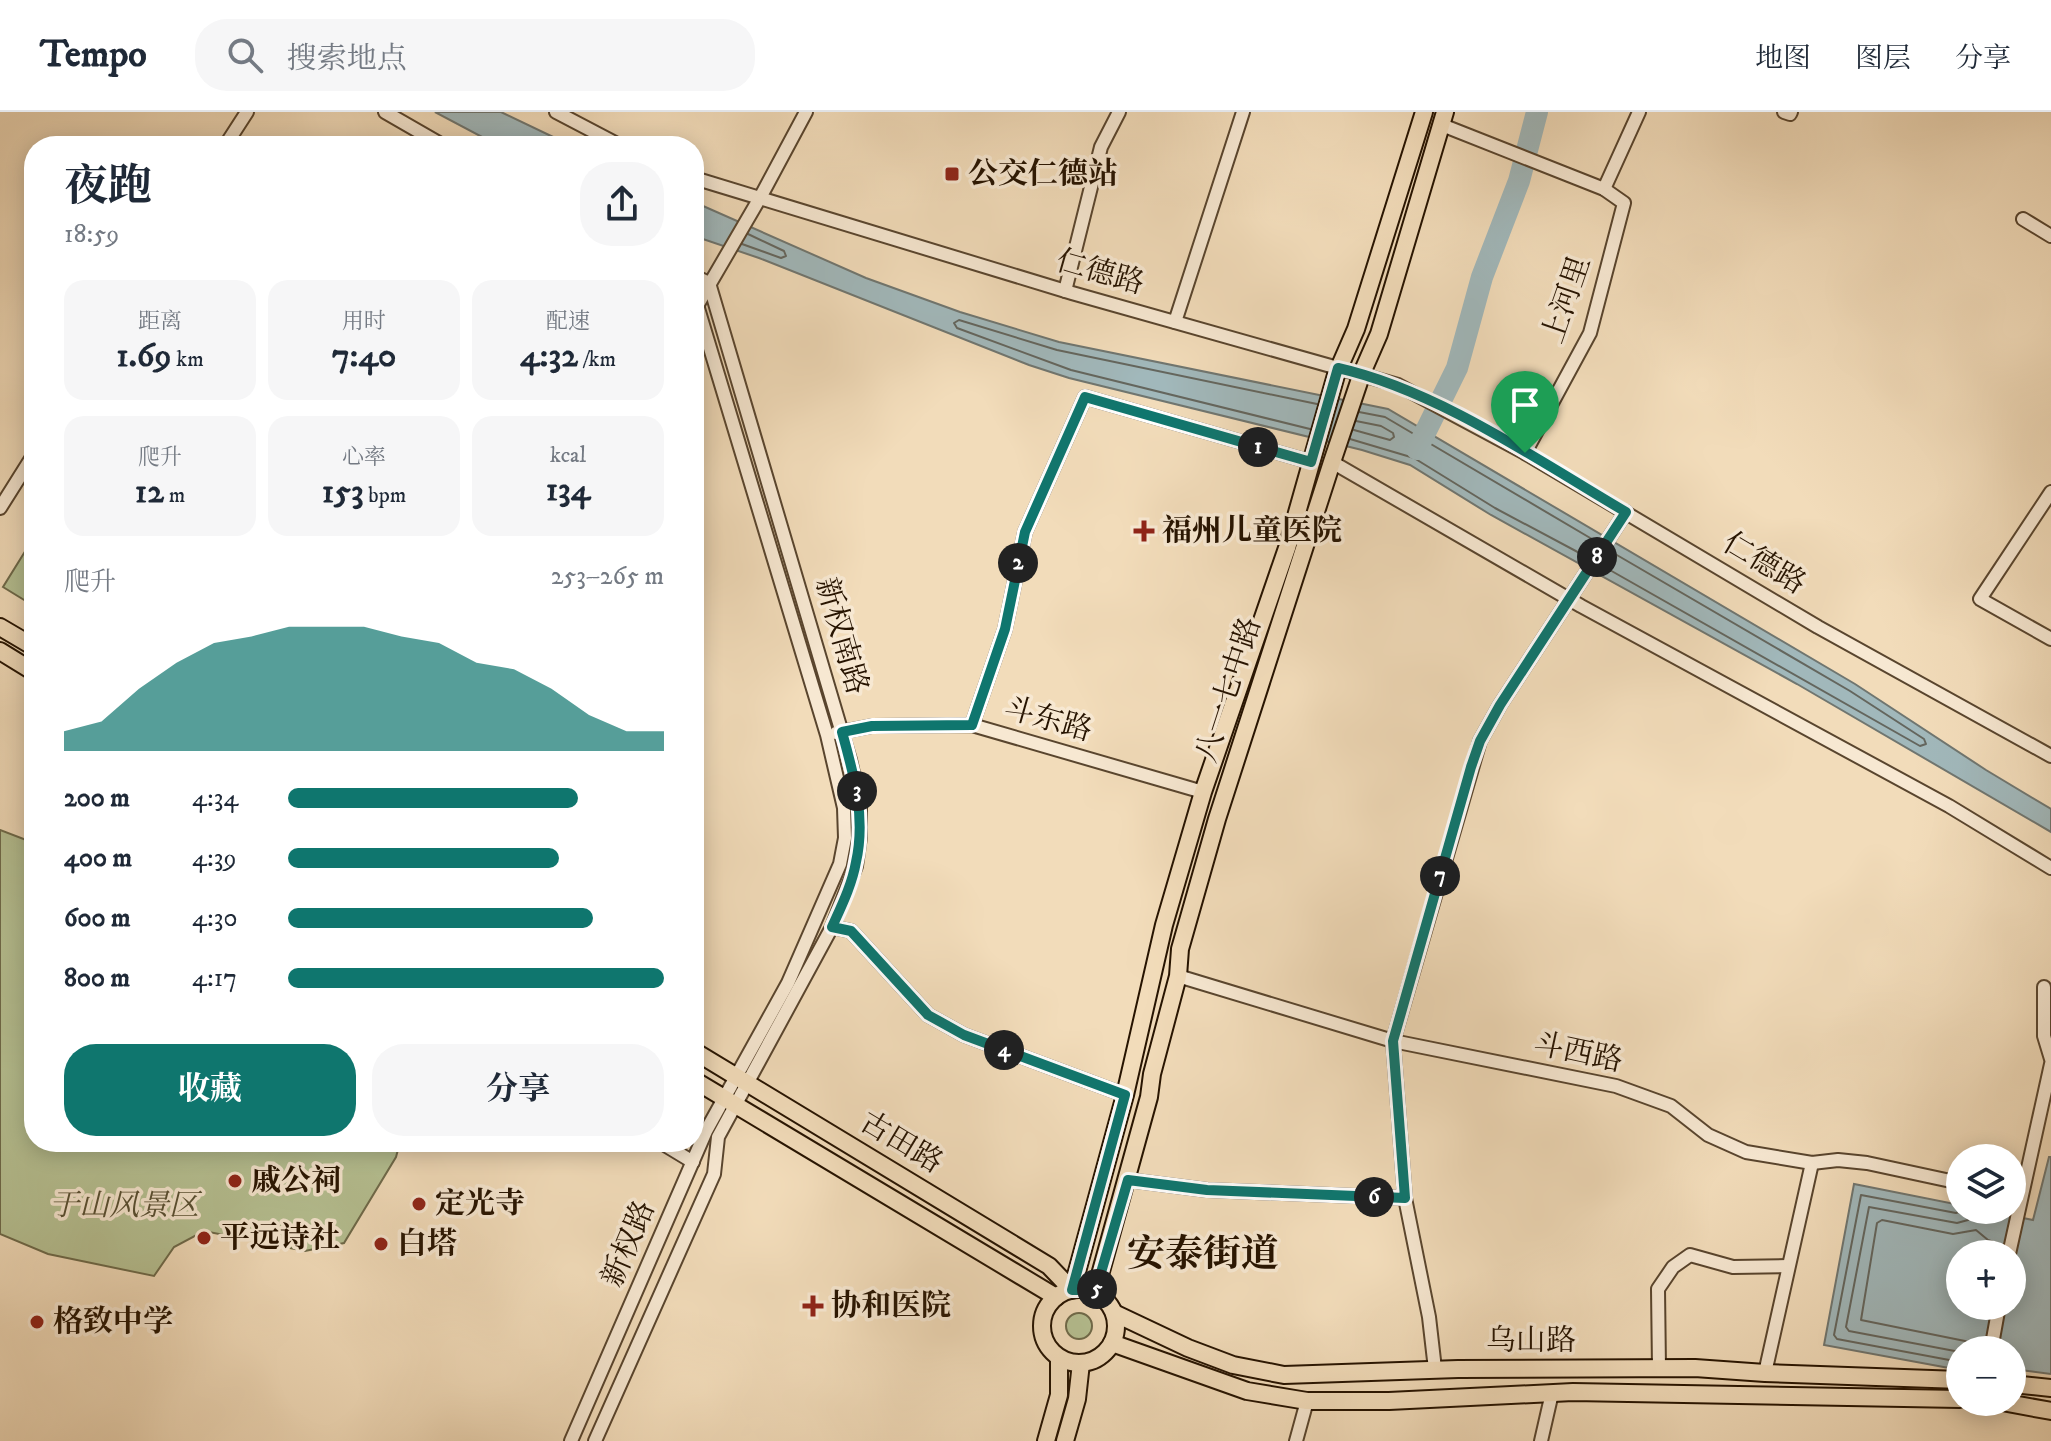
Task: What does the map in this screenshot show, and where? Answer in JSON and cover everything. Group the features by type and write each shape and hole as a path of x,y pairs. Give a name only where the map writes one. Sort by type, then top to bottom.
{"main road":[{"name":"八一七中路","path":"1072,1290 1125,1095 1164,925 1203,792 1287,548 1338,368 1356,329 1424,112"},
{"name":"八一七中路","path":"1095,1293 1128,1180 1178,976 1180,949 1217,819 1332,462 1379,334 1444,118"},
{"path":"0,627 24,641"},
{"path":"0,651 24,666"},
{"name":"古田路","path":"704,1057 1049,1266 1072,1290"},
{"name":"古田路","path":"704,1086 1056,1297"},
{"path":"1046,1441 1059,1395 1059,1358 1044,1339 1043,1316 1056,1297 1072,1290 1095,1293 1114,1313 1112,1343 1100,1357 1081,1363 1059,1358"},
{"name":"乌山路","path":"1114,1313 1188,1348 1233,1365 1284,1375 1435,1369 1659,1368 1946,1379"},
{"name":"乌山路","path":"1112,1343 1247,1391 1307,1401 1389,1401 1552,1393 1751,1393 1946,1399"},
{"path":"1065,1441 1077,1399 1081,1363"},
{"path":"2026,1385 2051,1388"},
{"path":"2026,1406 2051,1411"}],"street":[{"path":"231,136 247,112"},
{"path":"385,112 427,136"},
{"path":"556,112 602,136"},
{"path":"704,293 806,112"},
{"path":"1065,291 1101,147 1119,112"},
{"path":"1175,322 1243,112"},
{"path":"1444,118 1515,155 1604,189 1639,112"},
{"path":"1784,112 1791,112"},
{"name":"仁德路","path":"704,181 1065,291 1338,368 1361,379 1424,397 1525,453 1818,627 2051,756"},
{"name":"上河里","path":"1525,453 1590,333 1624,203 1604,189"},
{"path":"2023,219 2051,236"},
{"path":"704,281 709,283"},
{"name":"新权南路","path":"709,283 842,732 860,804 856,866 832,927 799,992 741,1080"},
{"name":"新权南路","path":"704,334 827,735 844,808 845,838 840,864 741,1080"},
{"path":"972,725 1005,629 1025,532 1085,397 1311,462"},
{"path":"1332,462 1569,598 1949,806 2051,868"},
{"path":"0,508 24,470"},
{"path":"2051,492 1980,599 2051,639"},
{"path":"1435,1369 1429,1317 1405,1198 1393,1041 1480,741 1500,705 1626,512"},
{"name":"斗东路","path":"827,735 872,726 972,725 1203,792"},
{"path":"832,927 851,931 928,1015 964,1035 1125,1095"},
{"name":"斗西路","path":"1178,976 1393,1041 1616,1086 1671,1106 1688,1121 1727,1145 1767,1157 1812,1163 1838,1160 1867,1163 1946,1180"},
{"path":"2026,1160 2051,1061 2044,1036 2044,987"},
{"name":"新权路","path":"704,1143 741,1080"},
{"name":"新权路","path":"595,1441 714,1174 718,1137 729,1101"},
{"path":"676,1152 693,1162"},
{"name":"新权路","path":"573,1437 699,1152"},
{"path":"1765,1373 1812,1163"},
{"path":"1128,1180 1207,1190 1405,1198"},
{"path":"1659,1368 1658,1289 1673,1267 1690,1255 1733,1267 1788,1266"},
{"path":"1541,1441 1552,1393"},
{"path":"1296,1441 1307,1401"}],"green space":[{"path":"24,553 24,600 3,587"},
{"name":"于山风景区","path":"0,830 24,839 24,1152 397,1152 344,1243 305,1251 204,1231 174,1247 154,1276 48,1254 0,1234"},
{"path":"1079,1313 1088,1317 1092,1326 1088,1335 1079,1339 1070,1335 1066,1326 1070,1317"}],"water":[{"path":"435,112 501,112 551,136 480,136"},
{"path":"704,206 866,278 960,312 1059,342 1388,409 1855,684 2051,809 2051,832 1797,684 1491,515 1410,465 1362,450 1069,378 704,239"},
{"path":"2051,1157 2051,1374 2026,1371 2026,1336 1946,1336 1946,1367 1824,1345 1854,1184 1946,1202 1946,1224 2026,1224 2026,1219 2033,1220"}],"waterway":[{"path":"1417,449 1457,368 1482,277 1519,181 1537,112"}],"place":[{"name":"公交仁德站","path":"952,174"},
{"name":"福州儿童医院","path":"1144,531"},
{"name":"戚公祠","path":"235,1181"},
{"name":"定光寺","path":"419,1204"},
{"name":"平远诗社","path":"204,1238"},
{"name":"白塔","path":"381,1244"},
{"name":"协和医院","path":"813,1306"},
{"name":"格致中学","path":"37,1322"}],"district":[{"name":"安泰街道","path":"1203,1255"}],"route":[{"path":"1338,368 1398,385 1525,453 1626,512 1500,705 1480,741 1471,767 1393,1041 1405,1198 1207,1190 1128,1180 1095,1293 1072,1290 1125,1095 964,1035 928,1015 851,931 832,927 856,866 860,837 860,804 842,732 872,726 972,725 1005,629 1025,532 1085,397 1311,462 1338,368"}]}
